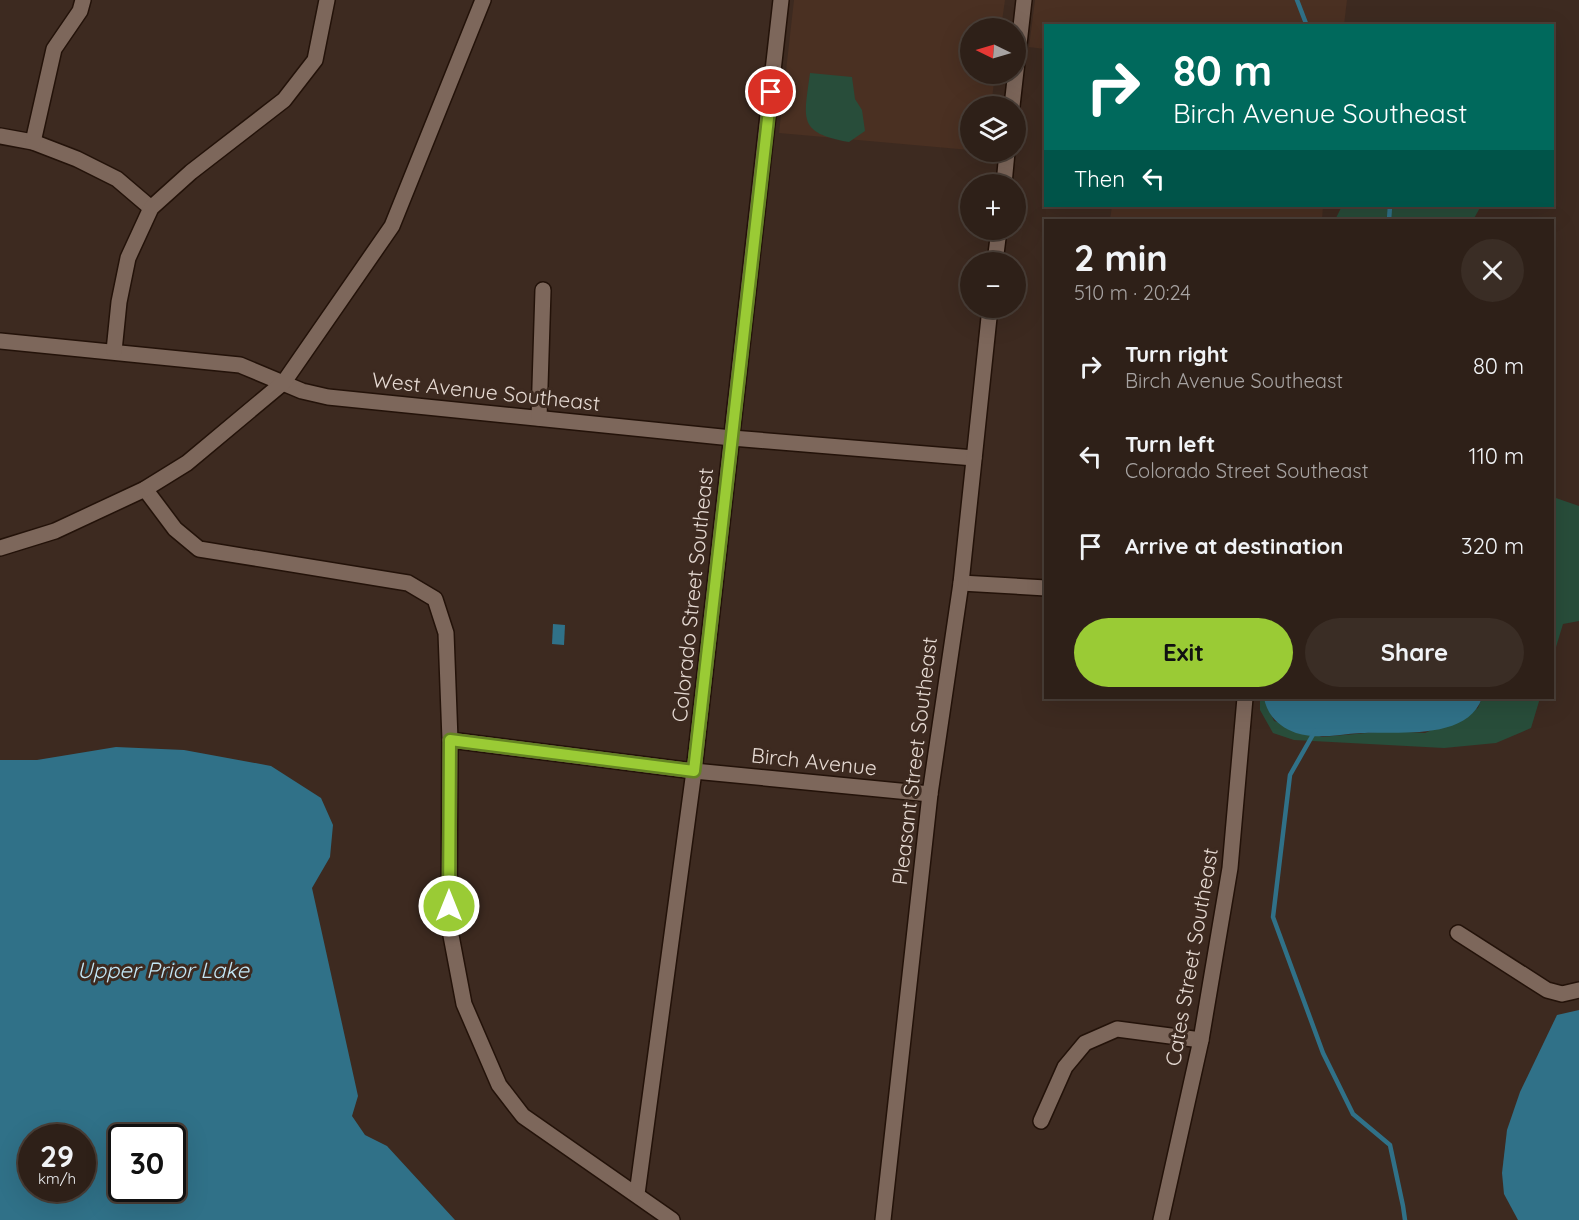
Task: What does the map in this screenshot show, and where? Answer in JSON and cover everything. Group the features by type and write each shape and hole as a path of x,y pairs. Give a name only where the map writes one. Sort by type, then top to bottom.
{"street":[{"path":"33,142 54,49 80,11 83,0"},
{"path":"114,351 119,302 128,258 151,208 191,172 285,100 315,60 327,0"},
{"path":"0,548 55,531 145,489 187,463 284,382 392,226 483,0"},
{"name":"Colorado Street Southeast","path":"637,1194 694,771 781,0"},
{"path":"1013,96 1024,0"},
{"path":"0,136 33,142 77,159 117,179 151,208"},
{"path":"539,418 543,290"},
{"name":"Pleasant Street Southeast","path":"883,1220 930,794 961,583 989,318"},
{"name":"West Avenue Southeast","path":"0,341 240,365 302,391 328,397 732,438 974,458"},
{"path":"145,489 175,529 199,549 408,583 435,599 446,633 450,740 449,925 464,1004 499,1084 523,1116 672,1220"},
{"path":"961,583 1044,588"},
{"name":"Cates Street Southeast","path":"1161,1220 1200,1040 1230,868 1245,699"},
{"name":"Birch Avenue","path":"450,740 694,771 930,794"},
{"path":"1458,933 1547,990 1562,994 1579,990"},
{"path":"1041,1121 1065,1067 1085,1043 1117,1029 1200,1040"}],"shaded area":[{"path":"794,0 1005,0 1002,18 960,18 960,84 994,84 992,96 960,96 960,149 779,133"},
{"path":"1035,0 1347,0 1344,24 1044,24 1044,49 1029,47"},
{"path":"1112,207 1323,207 1322,219 1110,219"}],"green space":[{"path":"810,73 852,77 855,99 862,110 865,131 849,142 820,134 812,128 806,113"},
{"path":"1342,207 1480,207 1474,219 1336,219"},
{"path":"1554,497 1579,506 1579,621 1563,624 1554,654"},
{"path":"1260,699 1264,699 1274,721 1322,737 1389,731 1425,733 1478,708 1482,699 1540,699 1531,728 1496,743 1444,748 1294,740 1273,733 1260,710"}],"water":[{"path":"553,624 565,625 564,645 552,644"},
{"path":"1264,699 1481,699 1474,712 1462,721 1447,727 1429,731 1320,736 1296,733 1284,727 1271,715"},
{"name":"Upper Prior Lake","path":"116,747 184,750 271,766 321,798 333,825 330,857 312,888 358,1096 352,1116 365,1135 387,1146 455,1220 0,1220 0,760 37,760"},
{"path":"1579,1010 1579,1220 1518,1220 1504,1194 1502,1173 1507,1130 1520,1092 1557,1015"}],"waterway":[{"path":"1297,0 1306,24"},
{"path":"1389,219 1390,207"},
{"path":"1315,731 1290,775 1273,917 1323,1053 1353,1114 1390,1145 1405,1220"}],"route":[{"path":"449,906 450,740 694,771 771,92"}]}
